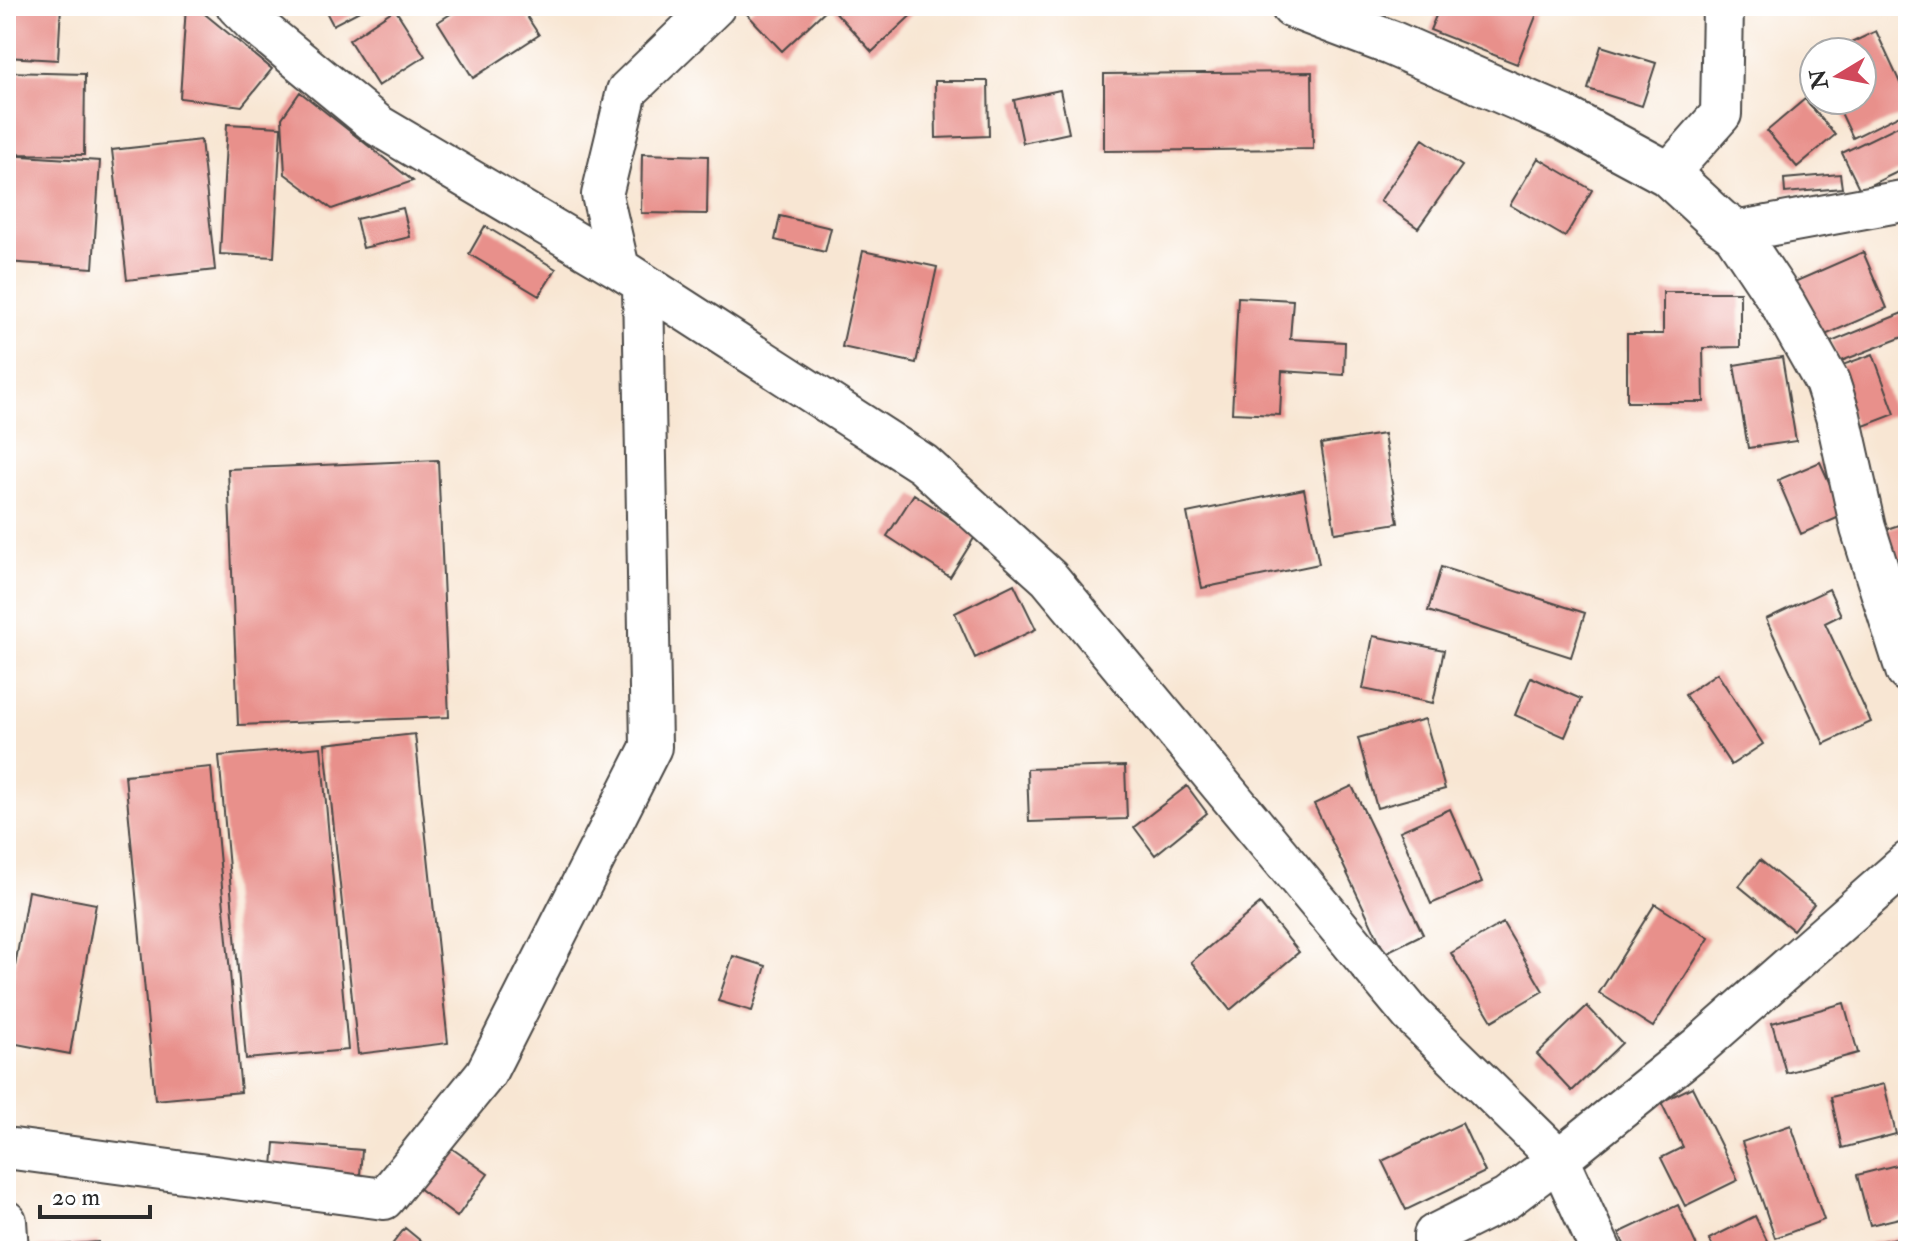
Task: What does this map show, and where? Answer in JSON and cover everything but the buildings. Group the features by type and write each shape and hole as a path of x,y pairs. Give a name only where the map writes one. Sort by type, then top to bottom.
{"street":[{"path":"237,6 379,126 631,277 923,464 1049,578 1411,1014 1559,1159 1601,1251"},
{"path":"6,1148 384,1199 486,1073 651,747 631,277 602,195 627,91 715,6"},
{"path":"1668,174 1721,114 1723,6"},
{"path":"1314,10 1564,118 1668,174 1735,232 1783,304 1827,382 1838,416 1863,528 1908,670"},
{"path":"1735,232 1908,200"},
{"path":"1434,1251 1434,1235 1506,1199 1559,1159 1698,1047 1908,862"},
{"path":"6,1221 8,1251"}]}
